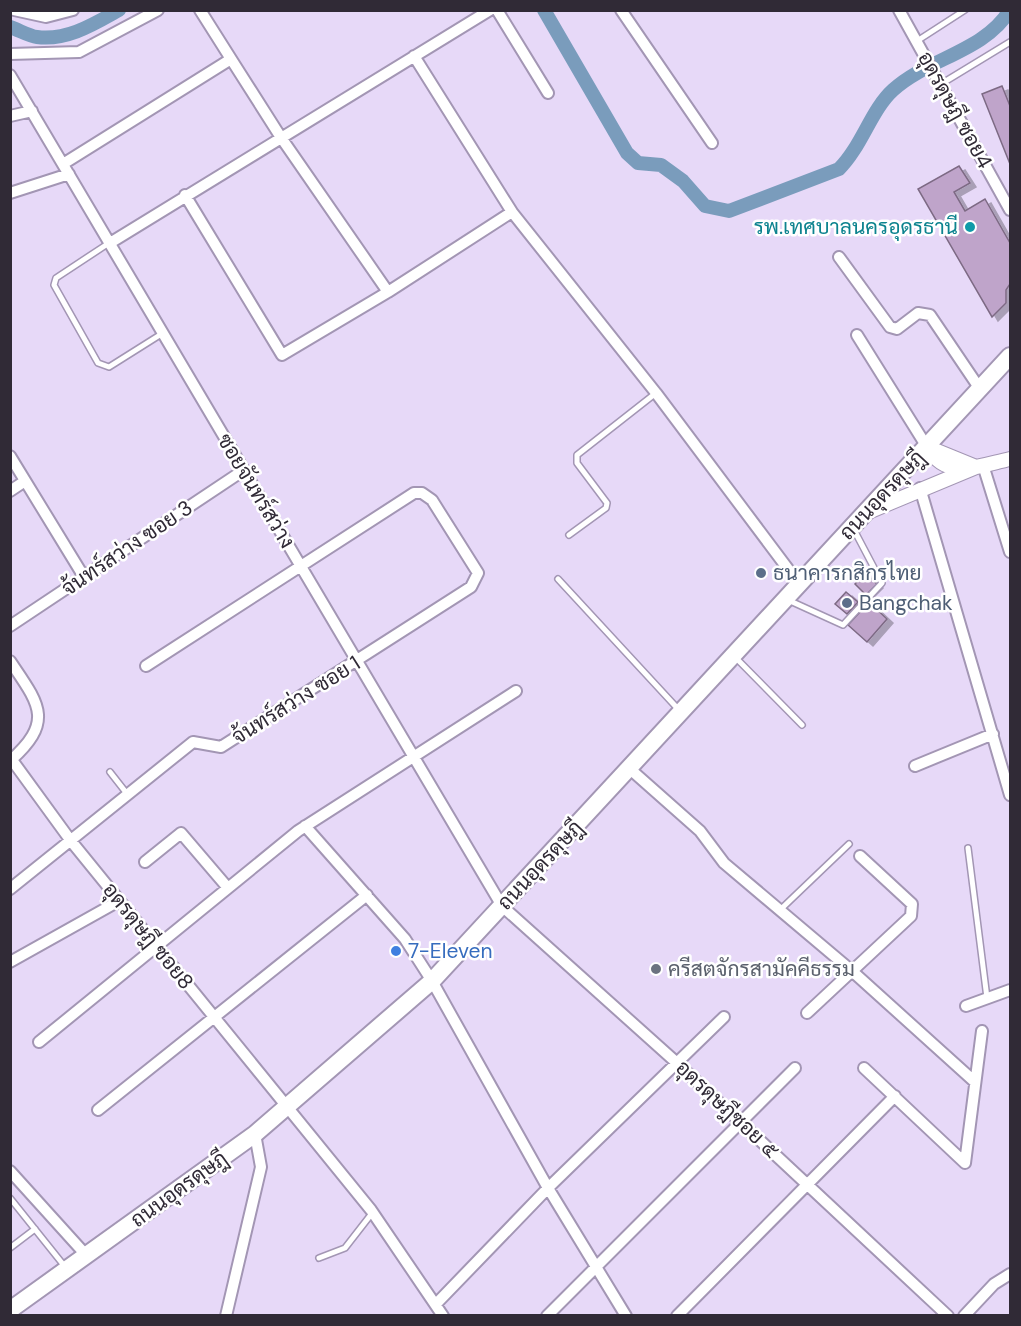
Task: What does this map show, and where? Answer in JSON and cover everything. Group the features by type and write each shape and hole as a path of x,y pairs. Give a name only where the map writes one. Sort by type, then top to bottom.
{"main road":[{"name":"ถนนอุดรดุษฎี","path":"10,1310 255,1134 288,1108 432,981 1011,356"}],"street":[{"path":"16,11 46,17 73,10"},
{"path":"10,54 80,52 158,10"},
{"path":"200,10 280,136 388,292"},
{"path":"110,243 280,136 490,10"},
{"path":"497,10 548,93"},
{"path":"621,10 712,143"},
{"name":"อุดรดุษฎี ซอย4","path":"899,10 1011,210"},
{"path":"414,56 512,212 656,393 800,585"},
{"path":"10,193 66,169 231,59"},
{"name":"ซอยจันทร์สว่าง","path":"10,75 502,906"},
{"path":"10,116 32,111"},
{"path":"185,195 282,355 388,292 512,212"},
{"path":"839,257 890,327 897,329 918,313 930,315 980,389"},
{"path":"857,335 934,460 942,465 958,469 1011,459"},
{"path":"10,456 84,577"},
{"path":"866,513 920,488 979,466"},
{"path":"979,466 1011,552"},
{"name":"จ้นทร์สว่าง ซอย 3","path":"10,626 244,470"},
{"path":"10,491 25,482"},
{"path":"920,488 1009,781 1011,795"},
{"name":"จ้นทร์สว่าง ซอย 1","path":"10,889 193,742 220,747 357,662 471,587 476,582 478,573 432,500 422,492 414,493 300,566"},
{"path":"146,666 300,566"},
{"path":"10,661 40,711 40,721 31,739 11,761"},
{"path":"39,1042 305,826 516,691"},
{"path":"915,766 993,734"},
{"name":"อุดรดุษฎี ซอย8","path":"11,761 119,901 373,1212 443,1316"},
{"path":"630,768 700,831 724,863 852,971 975,1082"},
{"path":"305,826 405,939 432,981 548,1188 626,1316"},
{"path":"145,862 181,833 228,888"},
{"path":"807,1013 910,916 912,904 860,856"},
{"path":"98,1110 367,895"},
{"path":"10,962 119,901"},
{"name":"อุดรดุษฎีซอย ๕","path":"502,906 677,1063 948,1316"},
{"path":"966,1006 1011,990"},
{"path":"436,1304 548,1188 724,1017"},
{"path":"864,1068 966,1163 982,1031"},
{"path":"547,1316 795,1068"},
{"path":"677,1316 895,1096"},
{"path":"226,1316 261,1167 255,1134"},
{"path":"10,1171 86,1255"},
{"path":"964,1316 994,1284 1011,1275"}],"lane":[{"path":"917,41 965,10"},
{"path":"939,80 1011,42"},
{"path":"110,243 56,278 54,285 98,363 109,367 163,333"},
{"path":"569,535 606,508 607,503 576,462 577,455 656,393"},
{"path":"786,599 843,625 882,583 853,527"},
{"path":"558,579 681,713"},
{"path":"734,656 802,725"},
{"path":"110,772 129,795"},
{"path":"780,910 849,844"},
{"path":"968,848 987,998"},
{"path":"10,1198 67,1269"},
{"path":"319,1258 345,1248 373,1212"},
{"path":"10,1248 35,1229"}],"building":[{"path":"1002,86 1010,106 1010,164 982,94"},
{"name":"รพ.เทศบาลนครอุดรธานี","path":"959,166 970,183 954,192 965,211 985,199 1010,243 1010,284 1006,290 1006,303 992,317 918,189"},
{"path":"865,573 877,584 866,595 855,584"},
{"name":"Bangchak","path":"846,592 858,602 847,614 835,604"},
{"path":"869,602 887,619 867,642 848,625"}],"waterway":[{"path":"10,27 34,36 48,38 70,34 119,10"},
{"path":"544,10 627,153 638,163 661,165 683,181 705,206 729,211 839,169 854,150 885,98 893,90 922,70 986,36 1010,10"}],"place":[{"name":"รพ.เทศบาลนครอุดรธานี","path":"970,227"},
{"name":"ธนาคารกสิกรไทย","path":"761,573"},
{"name":"Bangchak","path":"847,603"},
{"name":"7-Eleven","path":"396,951"},
{"name":"ครีสตจักรสามัคคีธรรม","path":"656,969"}]}
